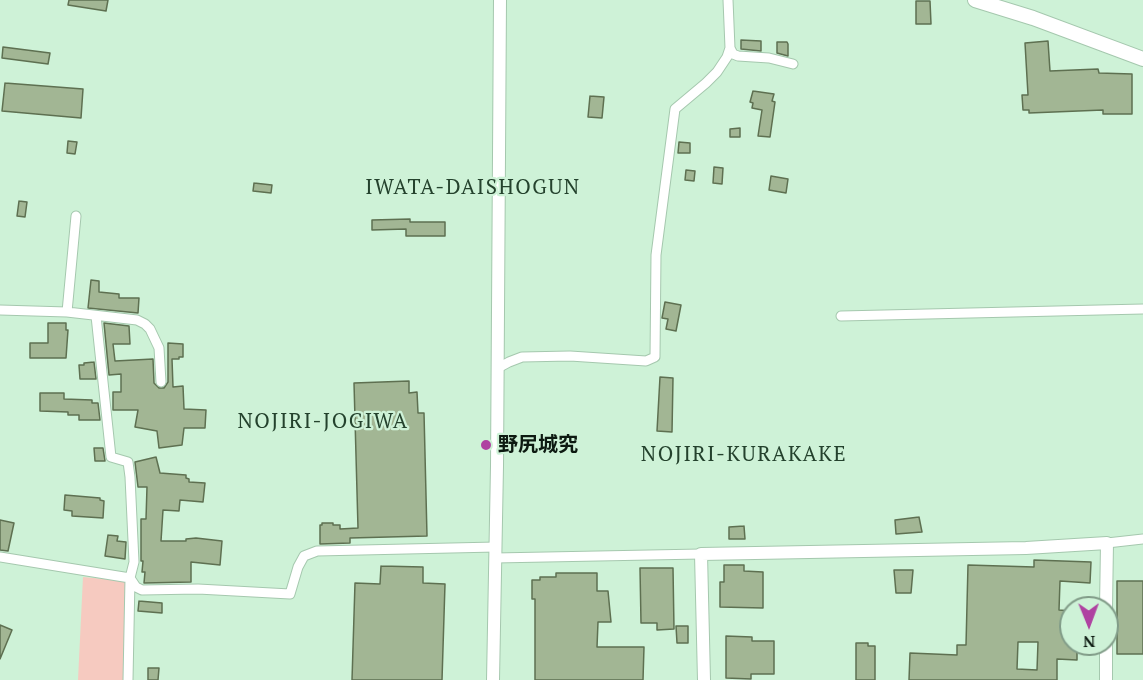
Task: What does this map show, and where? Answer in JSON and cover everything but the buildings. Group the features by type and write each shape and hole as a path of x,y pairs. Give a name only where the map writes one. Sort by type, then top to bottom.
{"main road":[{"path":"975,0 1033,18 1143,59"}],"street":[{"path":"493,680 500,0"},
{"path":"728,0 730,48 733,54 768,58 793,64"},
{"path":"498,368 522,357 645,361 655,357 656,255 675,108 717,72 730,48"},
{"path":"67,312 76,216"},
{"path":"841,316 1143,309"},
{"path":"0,310 67,312 137,320 150,329 159,348 160,382"},
{"path":"96,316 111,457 128,462 130,477 135,562 130,578 128,680"},
{"path":"130,578 135,587 142,590 198,589 290,594 304,555 317,550 701,554 1026,548 1143,539"},
{"path":"1106,596 1107,543"},
{"path":"701,554 704,680"},
{"path":"0,556 130,578"},
{"path":"1106,656 1106,680"}],"shaded area":[{"path":"83,577 126,581 123,680 78,680"}],"place":[{"name":"野尻城究","path":"486,445"}],"district":[{"name":"IWATA-DAISHOGUN","path":"473,188"},
{"name":"NOJIRI-JOGIWA","path":"323,422"},
{"name":"NOJIRI-KURAKAKE","path":"744,455"}]}
